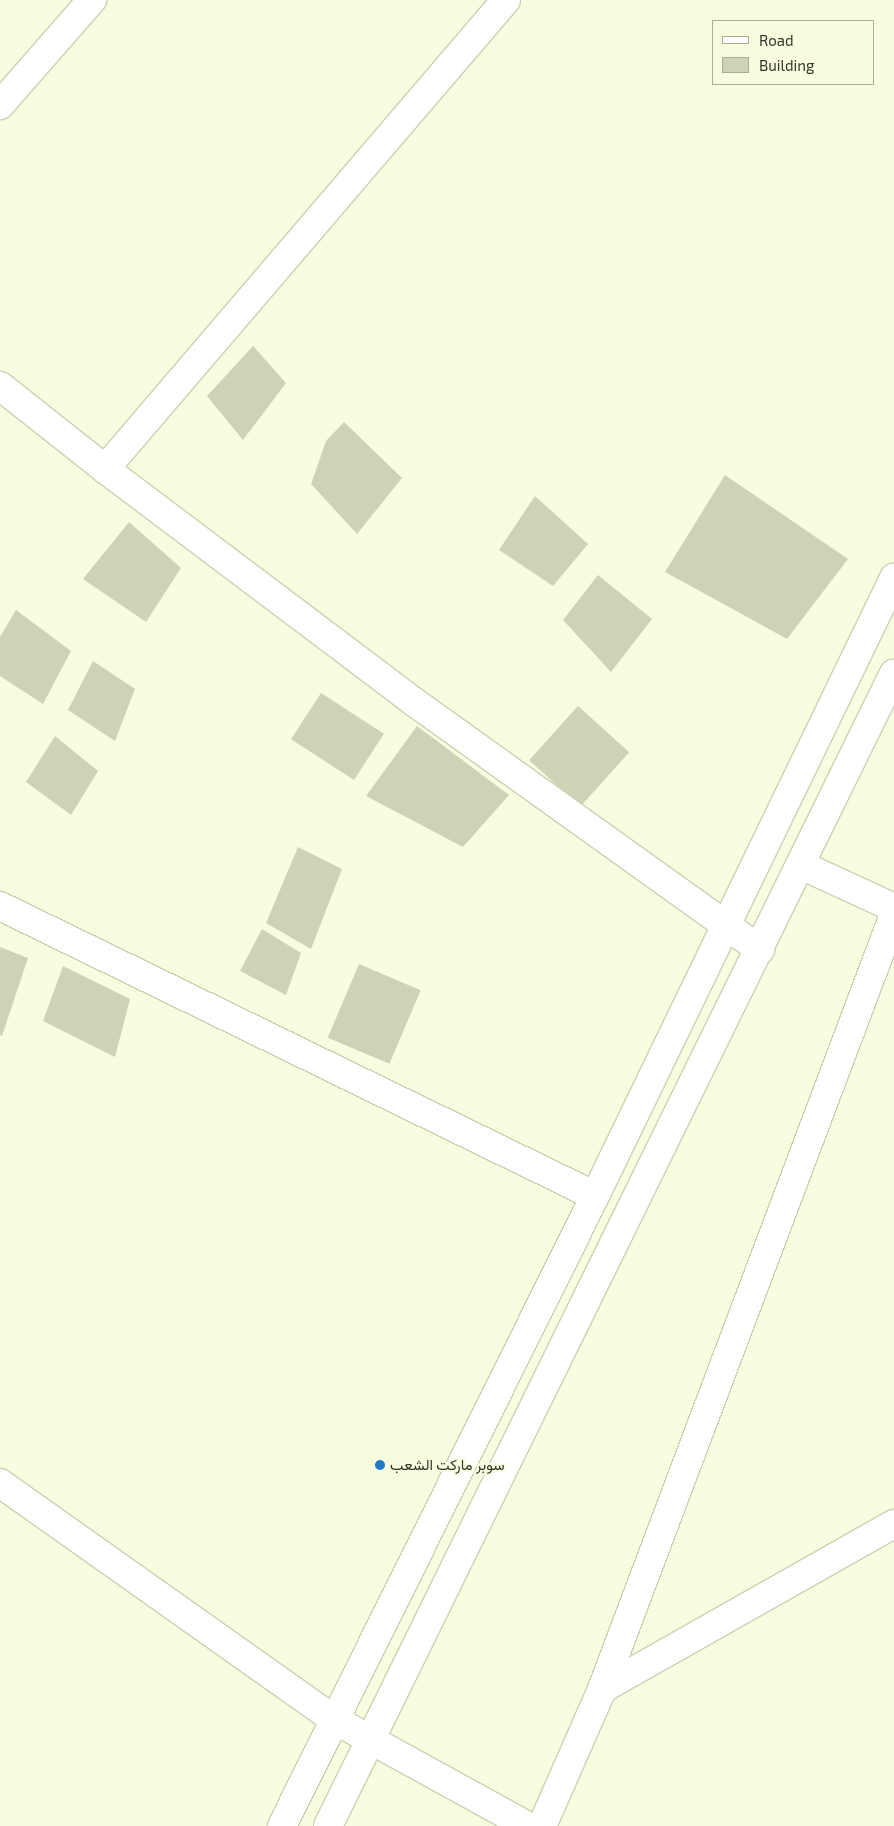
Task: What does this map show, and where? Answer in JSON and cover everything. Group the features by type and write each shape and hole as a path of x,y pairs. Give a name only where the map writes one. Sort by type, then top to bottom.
{"street":[{"path":"0,105 92,0"},
{"path":"105,469 506,0"},
{"path":"0,386 105,469 417,704 760,950"},
{"path":"282,1826 333,1719 594,1196 894,578"},
{"path":"328,1826 760,950 894,673"},
{"path":"801,865 894,908"},
{"path":"0,906 594,1196"},
{"path":"542,1826 602,1689 894,915"},
{"path":"0,1483 333,1719 369,1741 528,1826"},
{"path":"602,1689 892,1523"}],"building":[{"path":"253,346 286,383 243,440 207,396"},
{"path":"344,422 402,478 357,534 311,484 326,441"},
{"path":"725,475 848,559 787,639 665,572"},
{"path":"535,496 588,544 553,586 499,550"},
{"path":"129,522 181,568 146,622 83,579"},
{"path":"598,575 652,619 611,672 563,620"},
{"path":"16,610 71,651 43,704 0,676 0,637"},
{"path":"93,661 135,689 115,741 68,710"},
{"path":"321,693 384,734 354,780 291,739"},
{"path":"578,706 629,752 580,806 529,760"},
{"path":"417,726 509,795 463,847 366,796"},
{"path":"55,736 98,771 71,815 26,782"},
{"path":"298,847 342,869 311,949 266,923"},
{"path":"262,929 301,953 286,995 240,971"},
{"path":"0,947 28,958 2,1036 0,1035"},
{"path":"359,964 421,990 389,1064 328,1038"},
{"path":"63,966 130,999 115,1057 43,1021"}],"place":[{"name":"سوبر ماركت الشعب","path":"380,1465"}]}
